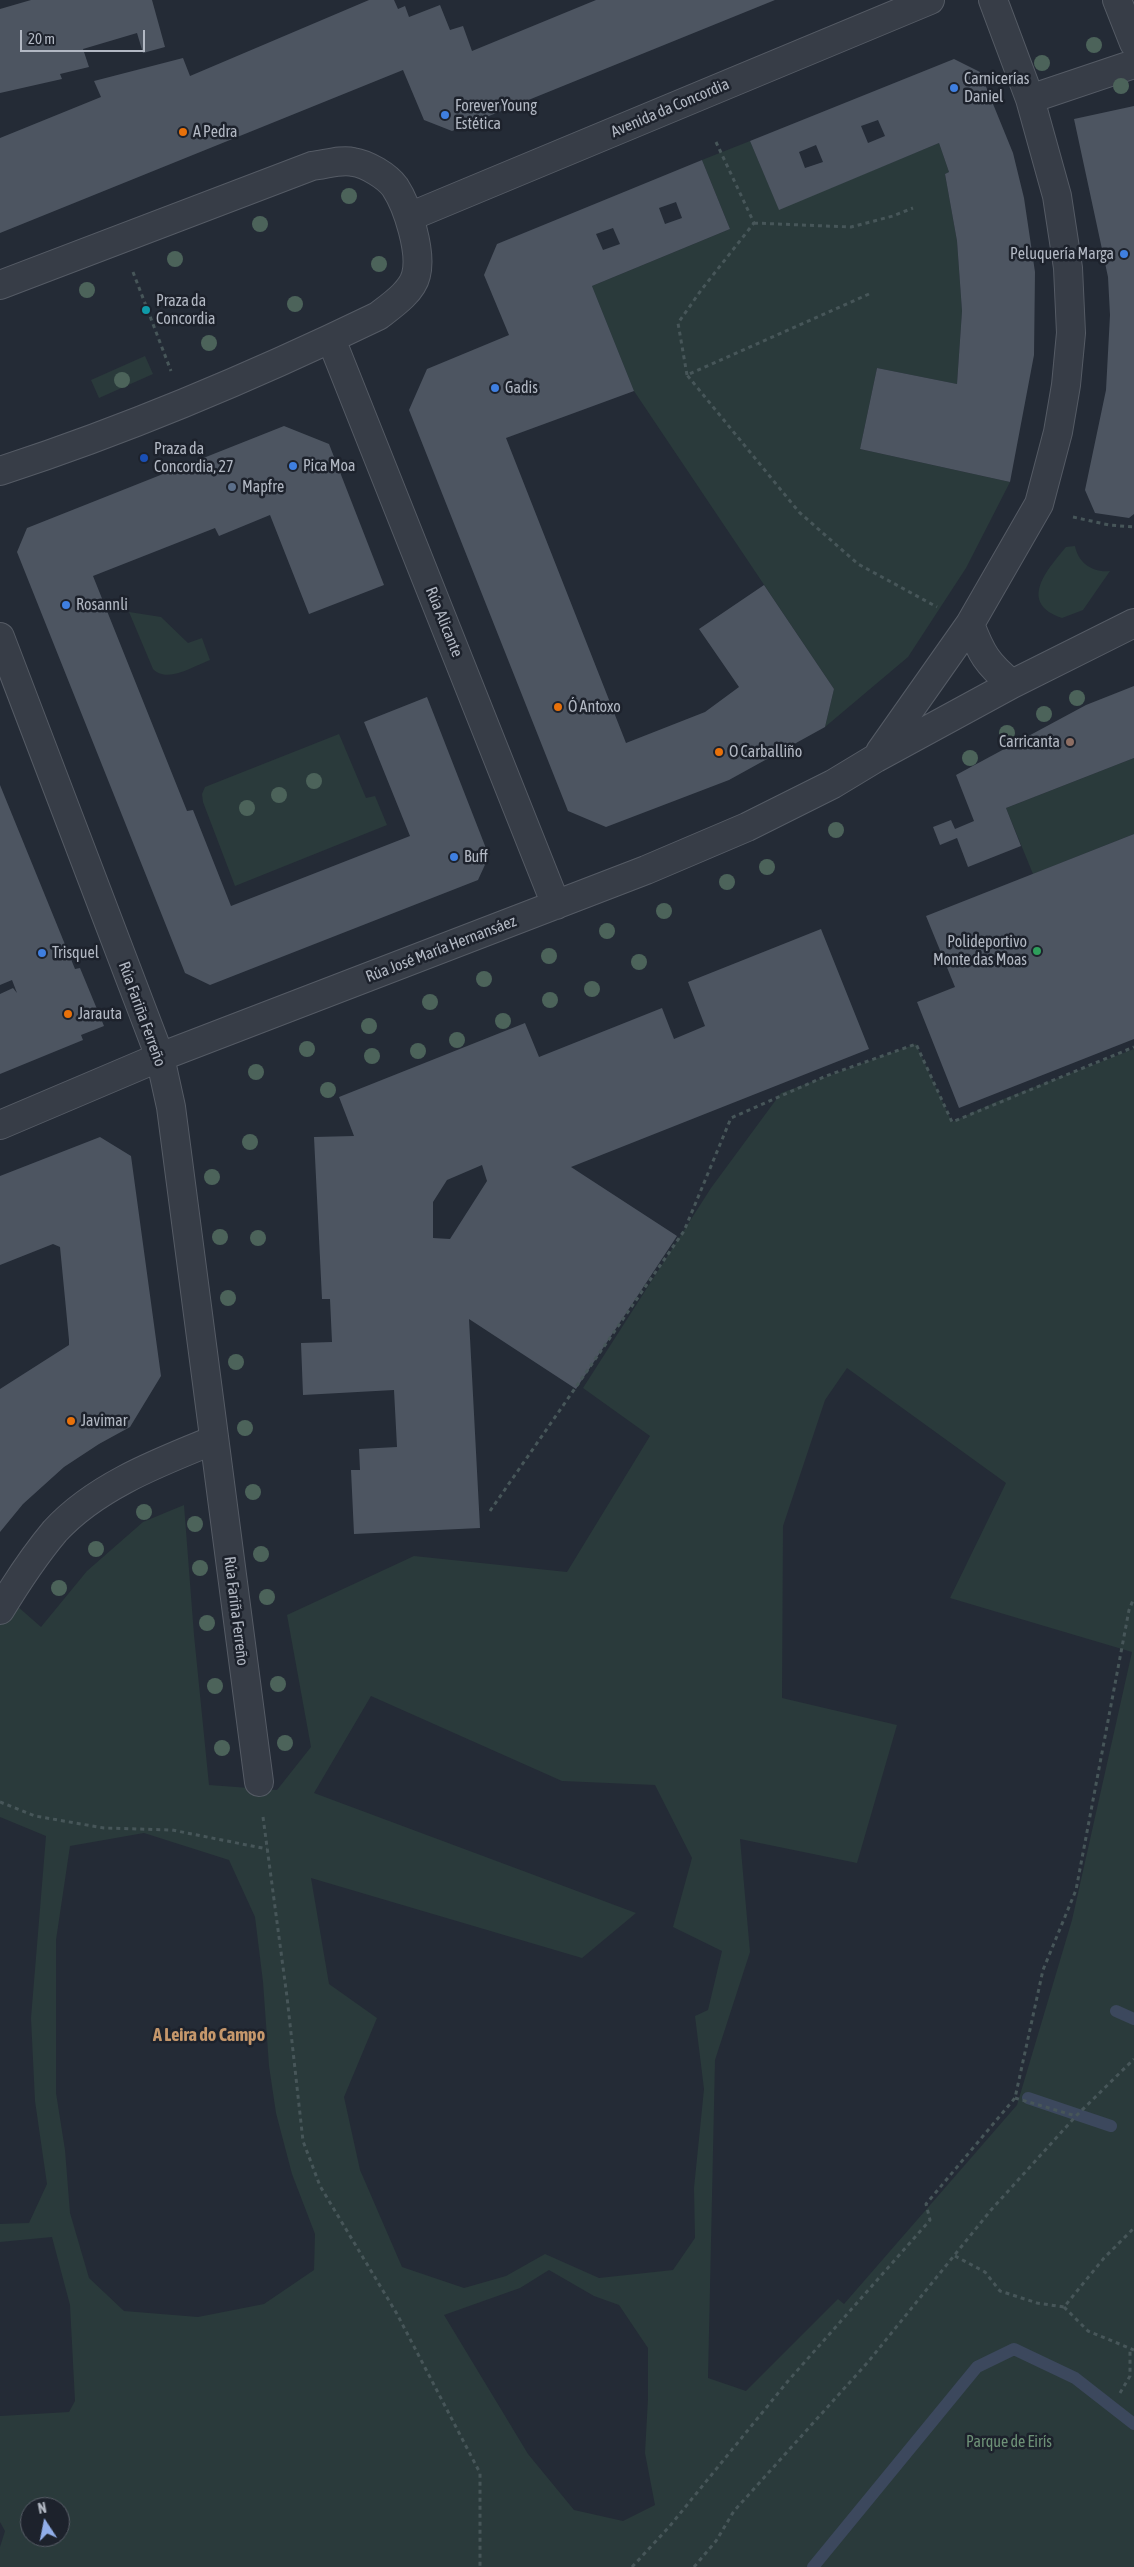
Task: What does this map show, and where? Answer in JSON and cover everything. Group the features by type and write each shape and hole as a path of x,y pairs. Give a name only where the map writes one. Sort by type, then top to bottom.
{"street":[{"name":"Avenida da Concordia","path":"409,217 930,0"},
{"name":"Rúa José María Hernansáez","path":"876,758 970,624 1039,504 1058,432 1066,385 1071,333 1068,268 1057,196 1030,99 993,0"},
{"path":"1116,0 1134,43"},
{"path":"1030,99 1134,64"},
{"path":"0,284 312,166 353,161 373,169 394,186 409,217 416,245 416,275 401,298 378,316 331,339 183,402 59,451 0,470"},
{"name":"Rúa Alicante","path":"331,339 556,905"},
{"name":"Rúa José María Hernansáez","path":"0,1125 160,1057 556,905 747,826 833,784 876,758 1012,684 1134,623"},
{"path":"970,624 979,648 992,668 1012,684"},
{"name":"Rúa Fariña Ferreño","path":"0,637 160,1057 171,1107 258,1782"},
{"path":"0,1610 24,1570 56,1530 91,1501 151,1466 214,1440"}],"path":[{"path":"716,142 754,223"},
{"path":"754,223 851,228 913,208"},
{"path":"754,223 678,323 687,375 799,512 850,558 970,624"},
{"path":"120,239 183,402"},
{"path":"687,375 869,294"},
{"path":"1070,516 1109,525 1134,527"},
{"path":"490,1512 684,1231 731,1118 826,1076 916,1044 952,1122 1134,1046"},
{"path":"632,2567 669,2527 788,2380 930,2220 926,2204 1015,2098 1043,1970 1076,1890 1129,1610 1134,1598"},
{"path":"258,1782 288,1997 303,2141 320,2186 396,2314 480,2473 480,2567"},
{"path":"0,1802 34,1816 104,1828 172,1830 267,1849"},
{"path":"694,2567 716,2541 734,2511 868,2362 991,2210 1076,2116 1134,2059"},
{"path":"1015,2098 1076,2116"},
{"path":"1064,2307 1104,2258 1134,2228"},
{"path":"955,2256 985,2272 1000,2291 1037,2303 1064,2307 1088,2331 1132,2350 1130,2376 1120,2393"}],"green space":[{"path":"750,141 779,209 939,143 949,172 945,174 957,241 962,311 957,384 877,368 860,449 1010,482 966,568 908,657 825,727 834,689 634,391 592,286 730,229 702,160"},
{"path":"145,356 153,374 99,398 91,380"},
{"path":"1075,546 1079,557 1087,566 1098,570 1110,571 1083,610 1062,618 1049,612 1041,604 1040,586 1044,576 1066,547"},
{"path":"129,612 161,617 188,643 202,638 210,660 181,672 166,675 159,673 153,669"},
{"path":"339,734 366,798 375,796 387,825 235,886 203,802 202,794 205,787"},
{"path":"1134,758 1134,834 1033,874 1006,808"},
{"name":"Parque de Eirís","path":"916,1044 952,1122 998,1101 1134,1049 1134,2567 0,2567 0,2547 5,2531 0,2522 0,2416 69,2412 75,2401 70,2305 52,2237 0,2242 0,2224 29,2223 47,2184 35,2101 31,2018 46,1836 0,1817 0,1591 41,1627 87,1571 143,1522 184,1505 194,1635 209,1785 277,1790 311,1747 287,1615 414,1556 567,1572 650,1436 583,1388 711,1188 781,1093","holes":["847,1368 1006,1483 950,1598 1132,1652 1072,1920 1017,2105 844,2304 838,2299 746,2391 708,2378 715,2060 750,1952 740,1839 857,1863 897,1725 782,1698 783,1526 825,1400","371,1696 562,1781 655,1785 692,1858 673,1927 722,1951 708,2010 695,2016 704,2089 694,2188 695,2238 673,2270 599,2278 545,2254 506,2276 464,2288 402,2267 360,2170 344,2097 377,2018 329,1984 311,1878 582,1958 636,1913 314,1793","144,1833 229,1860 255,1917 263,1982 269,2066 276,2113 292,2174 315,2234 314,2270 264,2304 198,2317 124,2311 89,2278 70,2213 65,2150 56,2093 56,1940 70,1846","549,2270 594,2296 619,2305 648,2348 645,2453 655,2505 623,2521 574,2510 528,2454 444,2315 520,2288"]}],"building":[{"path":"31,0 152,0 165,47 143,53 137,33 83,49 89,67 60,74 62,79 0,93 0,9"},
{"path":"369,0 394,0 398,9 405,6 409,17 440,5 450,30 463,26 472,51 596,0 775,0 452,131 424,120 403,70 0,233 0,138 101,97 94,81 183,58 190,76"},
{"path":"954,59 980,72 1013,153 1024,198 1035,272 1034,355 1010,482 860,449 877,368 957,384 962,311 957,241 945,174 949,172 939,143 779,210 750,141","holes":["878,120 885,136 868,143 861,126","816,145 823,162 805,168 799,152"]},
{"path":"1134,106 1134,514 1129,518 1095,513 1085,490 1106,390 1110,315 1108,277 1074,119"},
{"path":"702,160 730,229 592,286 634,391 506,438 626,743 705,712 739,687 699,629 764,585 834,689 825,727 729,780 606,827 568,811 409,410 427,369 509,335 484,275 497,244","holes":["676,202 682,218 665,224 659,208","613,228 620,244 603,250 596,234"]},
{"path":"284,426 329,444 384,585 309,614 270,515 219,536 215,528 93,576 187,811 193,810 231,906 410,836 364,722 427,697 489,856 478,880 210,985 185,973 17,552 27,528"},
{"path":"1134,686 1134,758 1006,808 1021,846 968,867 957,838 940,845 933,827 951,820 955,829 974,821 956,775 1086,705"},
{"path":"0,785 75,969 80,968 104,1026 81,1035 83,1040 0,1074 0,994 13,988 17,993 12,980 0,985"},
{"name":"Polideportivo Monte das Moas","path":"1134,834 1134,1039 959,1108 917,1002 955,987 926,916"},
{"path":"821,929 869,1049 571,1167 677,1236 576,1389 469,1319 480,1528 354,1534 351,1470 360,1470 359,1449 397,1447 394,1390 303,1395 301,1343 332,1342 330,1299 322,1299 314,1137 354,1136 339,1097 525,1023 539,1057 662,1008 674,1039 705,1026 688,982","holes":["482,1165 487,1181 450,1239 433,1238 433,1202 447,1180"]},
{"path":"100,1137 131,1156 161,1376 130,1427 99,1444 64,1467 23,1504 0,1532 0,1389 69,1345 69,1340 60,1247 53,1244 0,1265 0,1176"}],"waterway":[{"path":"1116,2011 1134,2019"},
{"path":"1028,2098 1111,2126"},
{"path":"813,2567 977,2367 1014,2349 1075,2378 1134,2424"}],"place":[{"name":"Carnicerías Daniel","path":"954,88"},
{"name":"Forever Young Estética","path":"445,115"},
{"name":"A Pedra","path":"183,132"},
{"name":"Peluquería Marga","path":"1124,254"},
{"name":"Praza da Concordia","path":"146,310"},
{"name":"Gadis","path":"495,388"},
{"name":"Praza da Concordia, 27","path":"144,458"},
{"name":"Pica Moa","path":"293,466"},
{"name":"Mapfre","path":"232,487"},
{"name":"Rosannli","path":"66,605"},
{"name":"Ó Antoxo","path":"558,707"},
{"name":"Carricanta","path":"1070,742"},
{"name":"O Carballiño","path":"719,752"},
{"name":"Buff","path":"454,857"},
{"name":"Polideportivo Monte das Moas","path":"1037,951"},
{"name":"Trisquel","path":"42,953"},
{"name":"Jarauta","path":"68,1014"},
{"name":"Javimar","path":"71,1421"}],"district":[{"name":"A Leira do Campo","path":"209,2035"}]}
